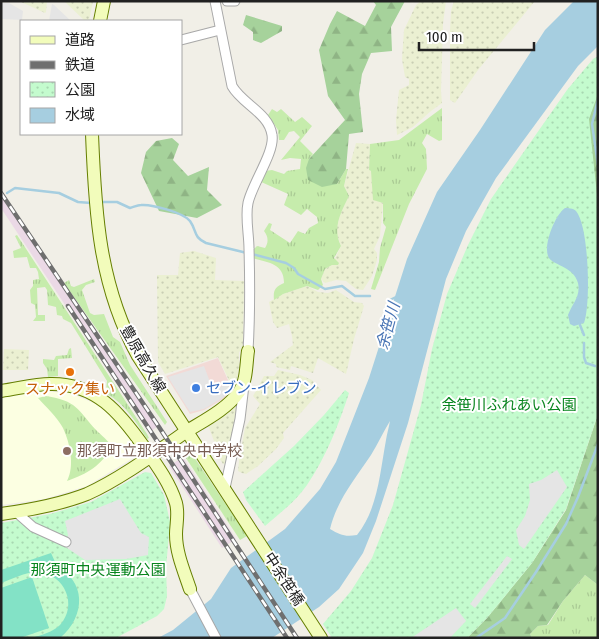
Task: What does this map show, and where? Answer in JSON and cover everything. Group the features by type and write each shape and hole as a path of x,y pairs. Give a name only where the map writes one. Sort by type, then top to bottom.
{"street":[{"path":"100,20 104,1"},
{"path":"215,1 232,86 264,119 271,130 273,138 271,147 252,189 248,205 248,352 240,419 224,488"},
{"path":"227,1 235,1"},
{"path":"182,40 220,30"},
{"name":"豊原高久線","path":"92,135 94,200 105,269 123,328 138,356 253,531"},
{"path":"1,514 50,506 88,493 150,456 232,400 244,381"},
{"path":"1,391 48,384 69,385 99,397 130,428 171,489 177,505 177,550 190,589 216,638"},
{"path":"16,512 33,527 66,542"},
{"name":"中余笹橋","path":"253,531 318,633"}],"shaded area":[{"path":"19,1 47,1 46,12 45,13"},
{"path":"64,1 93,1 89,20 84,20"},
{"path":"421,1 446,1 443,24 442,103 413,127 397,135 396,120 399,90 409,85 409,79 405,77 402,59 404,30 416,5"},
{"path":"454,1 535,1 478,70 455,103 450,100 450,30 451,11"},
{"path":"1,3 9,3 23,11 22,20 1,19"},
{"path":"52,4 70,20 49,20"},
{"path":"356,143 370,144 369,170 371,171 373,182 373,199 383,203 380,236 374,249 377,253 377,260 372,276 363,290 356,289 346,281 336,280 325,283 321,279 325,269 332,265 341,246 336,232 340,214 349,196 344,186"},
{"path":"1,190 56,274 160,425 149,432 1,208"},
{"path":"194,251 216,258 215,280 244,281 243,349 239,352 239,371 234,391 218,357 165,374 158,362 157,275 178,275 180,253"},
{"path":"307,286 318,292 328,293 336,290 354,302 362,303 364,306 346,374 318,358 313,373 291,366 290,370 276,367 276,364 270,362 293,345 289,324 277,328 273,322 269,302 283,294"},
{"path":"4,349 29,350 28,370 3,370"},
{"path":"218,358 232,389 225,398 204,410 190,414 166,376"},
{"path":"204,366 213,390 227,384 230,389 224,397 204,409 190,412 168,377"},
{"path":"278,370 312,380 321,390 283,433 284,438 276,449 258,466 246,474 242,473 238,471 245,428 260,404 253,396 264,376 274,376"},
{"name":"那須町立那須中央中学校","path":"41,391 70,393 96,404 110,415 134,444 133,458 87,486 44,499 1,505 1,397"},
{"path":"238,403 226,463 223,464 216,453 218,452 208,425"},
{"path":"183,457 236,539 222,548 169,466"},
{"path":"557,470 567,487 524,549 519,545 516,530 525,516 530,500 529,484 541,480"},
{"path":"120,499 141,533 149,537 148,555 126,559 85,560 64,546 68,535 65,521"},
{"path":"507,556 512,559 475,608 470,604"},
{"path":"456,608 466,621 450,638 411,638"}],"green space":[{"path":"373,1 405,1 391,27 392,51 371,53 362,74 359,94 363,132 349,134 346,169 337,184 322,187 308,180 306,168 309,159 345,120 328,96 319,50 337,11 365,26 376,5"},
{"path":"246,15 282,26 282,31 261,43 253,40 253,32 243,25"},
{"name":"余笹川ふれあい公園","path":"598,56 598,94 589,119 598,205 598,414 566,509 532,563 487,618 467,638 332,638 323,624 351,591 372,558 393,505 421,405 432,349 447,294 468,245 491,199 567,90 593,59"},
{"path":"598,73 598,205 584,90"},
{"path":"442,108 442,140 439,141 427,134 422,143 426,149 427,169 409,204 375,290 371,289 386,227 383,223 383,203 373,200 371,171 369,170 370,144 399,140"},
{"path":"272,109 277,112 281,109 295,122 302,117 312,126 300,141 313,154 309,159 337,184 346,169 348,169 344,186 349,196 337,226 338,239 341,246 334,258 339,263 338,265 332,265 325,269 321,279 323,285 318,290 307,286 283,294 274,300 275,289 284,283 281,271 274,265 252,258 253,250 257,246 265,248 268,239 264,231 269,223 272,224 270,230 290,243 298,231 305,234 309,228 318,223 317,217 307,209 301,215 284,205 288,194 259,181 265,171 272,170 284,174 287,171 300,169 301,159 290,158 281,160 300,137 294,131 289,132 284,140 279,140 278,130 268,115"},
{"path":"172,138 179,144 173,160 188,176 209,167 207,190 222,205 197,218 159,211 141,173 146,152 156,141"},
{"path":"17,235 149,438 147,439 125,408 107,394 107,381 71,323 63,319 62,316 57,315 56,307 48,305 45,287 37,288 38,315 45,315 45,321 33,321 36,317 35,305 31,303 30,290 33,286 33,280 39,279 38,272 36,268 30,268 27,257 14,258 13,251 21,248 15,236"},
{"path":"94,279 95,282 86,285 82,290 90,313 94,315 104,314 113,337 120,342 130,365 167,422 165,425 64,283 69,280 71,286 74,287"},
{"path":"71,348 72,358 58,359 58,376 48,377 43,359 54,360 56,356 67,355"},
{"path":"345,390 349,393 341,417 314,474 288,507 265,526 246,500 243,492 294,446"},
{"path":"46,396 64,400 76,407 112,447 93,468 67,481 71,462 66,434 55,416 38,398"},
{"path":"598,414 598,585 585,575 563,601 547,625 538,626 530,634 532,638 467,638 487,618 532,563 566,510"},
{"path":"190,451 247,536 240,540 182,452"},
{"name":"那須町中央運動公園","path":"145,472 151,473 164,495 170,522 166,568 167,596 164,609 157,616 116,638 1,638 1,523 50,514 91,502"},
{"path":"51,553 56,564 54,565 73,580 79,599 78,609 69,629 60,638 32,638 60,625 68,609 66,592 56,579 48,574 39,572 25,574 1,583 1,570"},
{"path":"585,575 598,585 598,637 532,638 530,634 538,626 548,625 563,601"},
{"path":"32,577 49,628 20,638 1,638 1,588"}],"water":[{"name":"余笹川","path":"574,1 598,1 598,46 578,66 496,178 466,231 446,279 408,423 376,521 363,553 339,589 319,607 272,638 158,638 173,630 211,599 231,568 285,529 320,489 336,462 369,378 407,259 437,192 545,30","holes":["390,421 380,477 370,514 357,535 346,536 337,533 330,529 337,509 347,490 374,451"]},
{"path":"565,208 575,210 580,219 584,232 588,266 588,300 584,323 574,326 570,324 568,315 577,296 578,283 573,273 552,261 547,253 548,239 554,224"}],"waterway":[{"path":"598,99 592,124 598,165"},
{"path":"7,193 15,188 59,193 78,202 91,203"},
{"path":"99,202 117,202 130,208 146,205 175,212 190,221 197,236 202,241 247,253"},
{"path":"252,254 286,263 294,268 298,274 325,289 342,286 355,296 370,296"},
{"name":"余笹川","path":"388,301 396,297"},
{"path":"580,325 584,335"},
{"path":"584,343 586,363 595,366"},
{"path":"476,638 505,618 536,572 566,524 598,444"}],"railway":[{"path":"1,193 159,427 297,638"},
{"path":"68,306 287,638"}],"place":[{"name":"スナック集い","path":"70,372"},
{"name":"セブン-イレブン","path":"196,388"},
{"name":"那須町立那須中央中学校","path":"67,451"}]}
